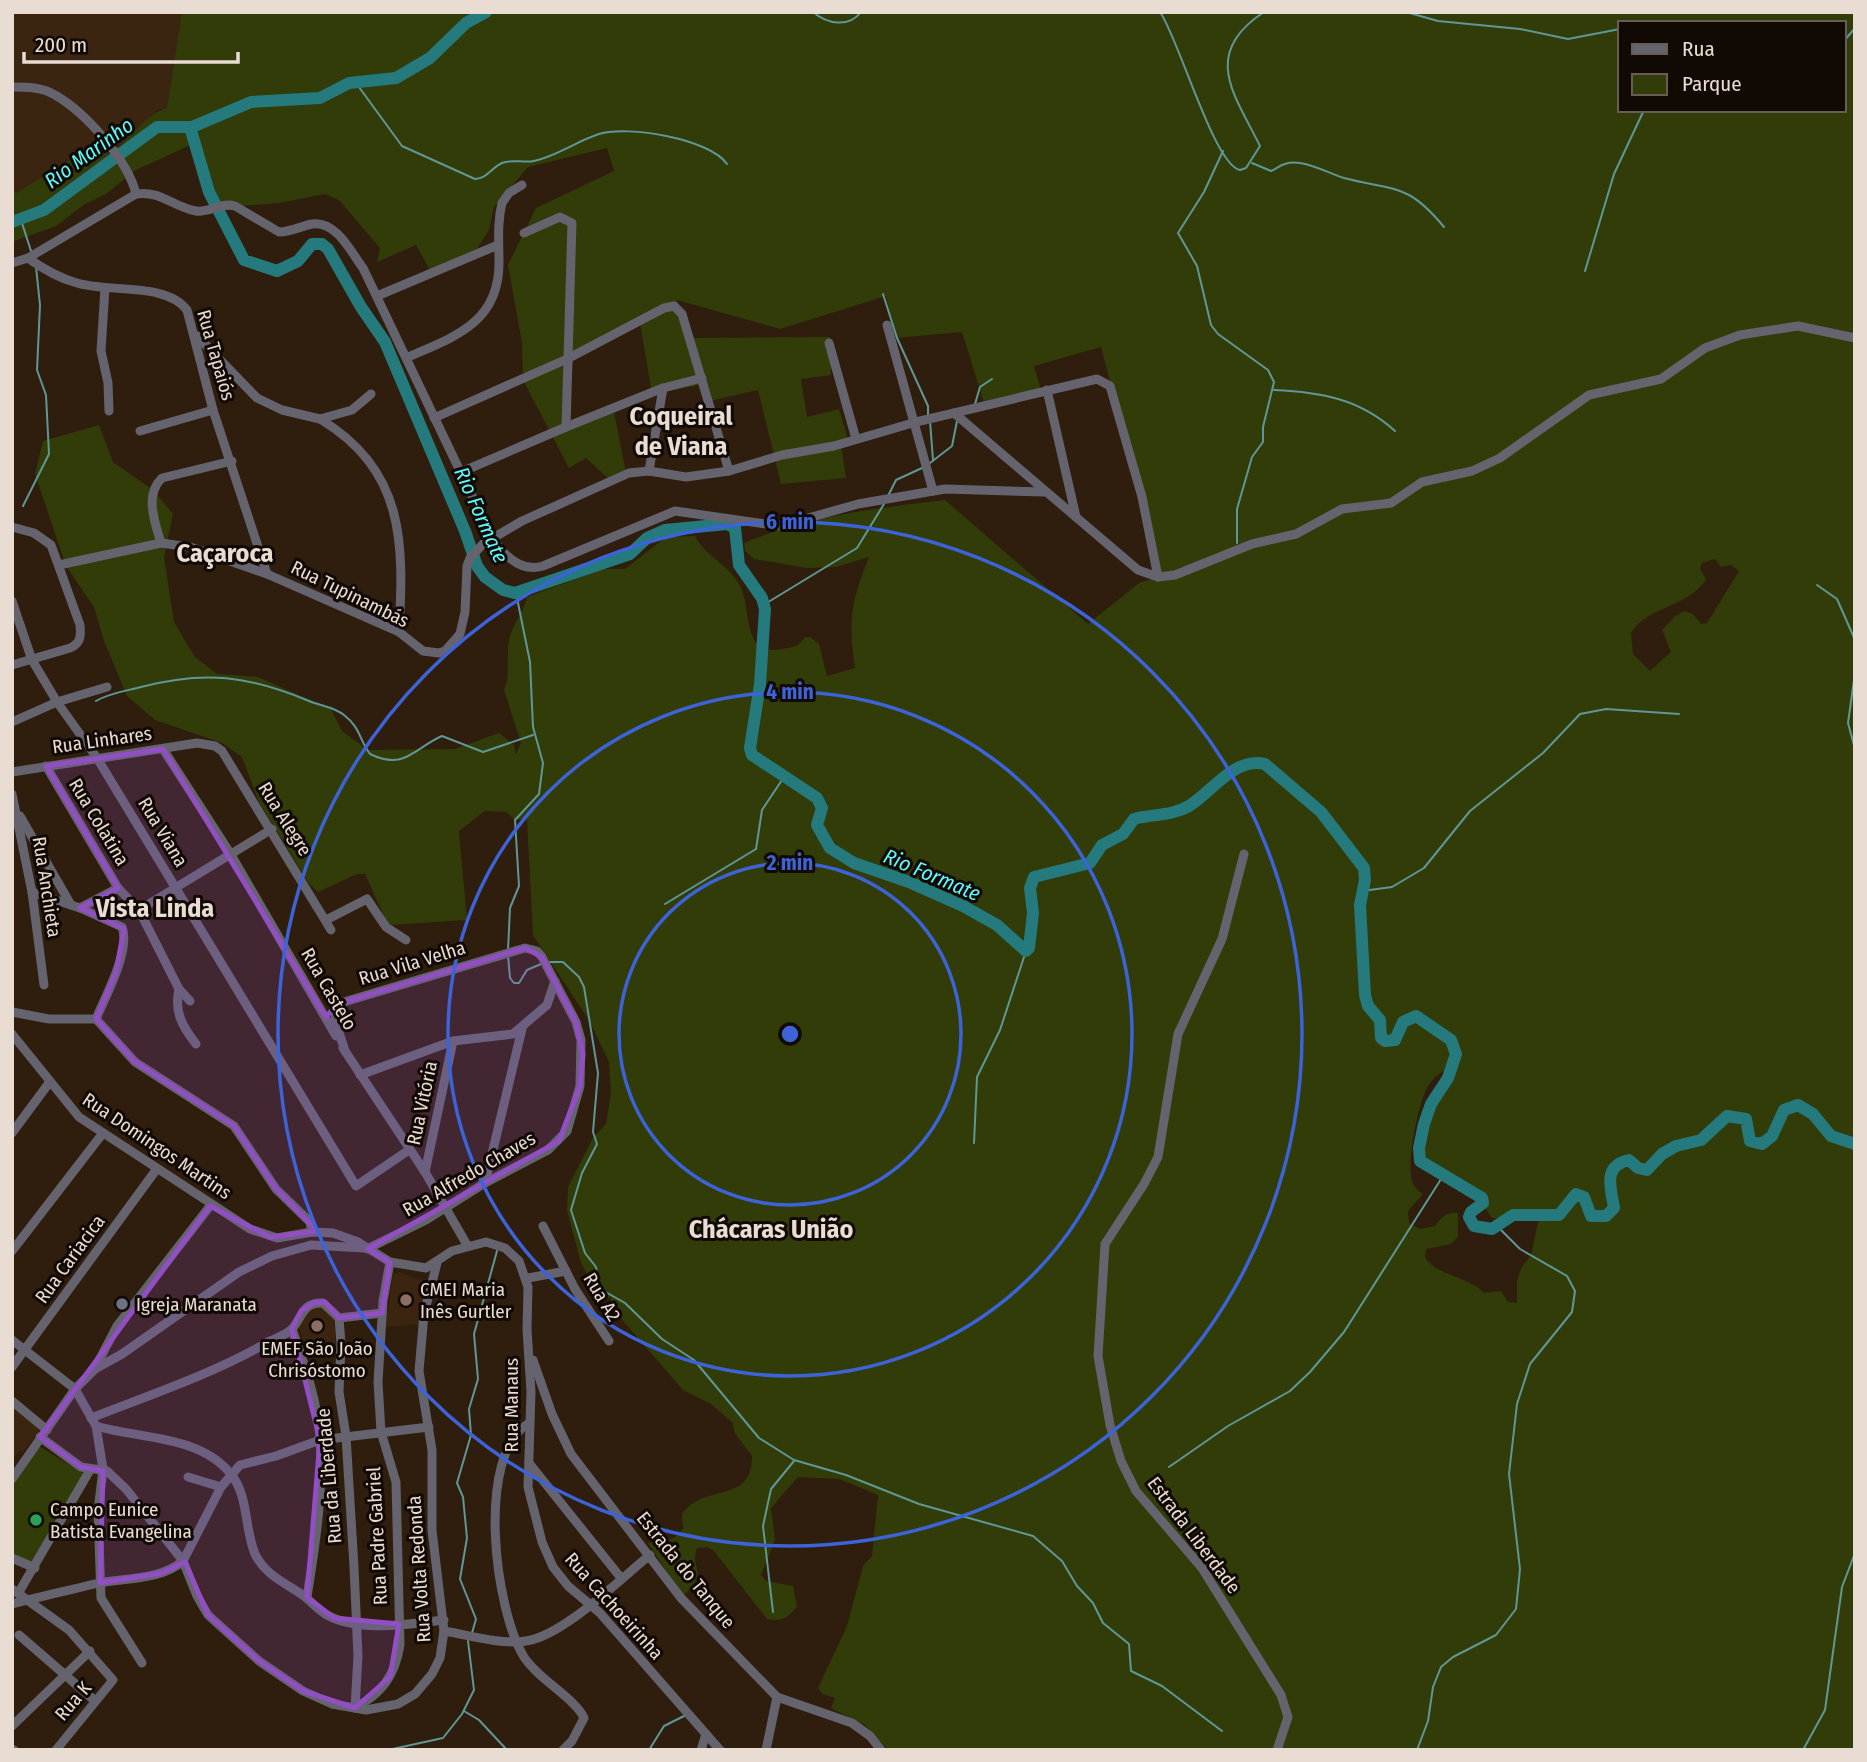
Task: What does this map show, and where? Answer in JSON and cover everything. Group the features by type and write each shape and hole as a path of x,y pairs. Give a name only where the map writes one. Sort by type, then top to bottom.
{"street":[{"path":"12,87 28,87 56,95 112,146 132,177 136,194"},
{"path":"408,357 467,330 477,322 495,288 502,203 509,193 522,185"},
{"path":"12,263 28,258 136,194 156,194 203,211 229,204 279,232 313,224 328,227 343,240 363,268 408,357 459,472 492,538 512,559 536,568 669,513 690,512 780,526 858,504 933,491 958,489 1044,492"},
{"path":"524,233 560,217 572,223 566,427"},
{"path":"377,296 498,245"},
{"name":"Rua Tapaiós","path":"28,258 58,276 105,288 166,293 175,297 187,310 213,410 267,574"},
{"path":"105,288 101,351 108,383 109,411"},
{"path":"434,418 567,359 664,308 674,306 682,314 729,471"},
{"path":"887,325 933,491"},
{"path":"954,413 1138,570 1158,577 1175,575 1252,544 1296,534 1342,509 1386,505 1422,482 1472,471 1500,458 1589,395 1661,379 1705,348 1740,335 1798,326 1855,338"},
{"path":"194,334 257,398 282,410 320,419 366,456 388,491 394,510 402,583 399,632"},
{"path":"829,343 856,439"},
{"path":"459,472 663,388 702,378"},
{"path":"492,538 629,473 649,471 686,477 729,471 782,455 808,452 916,422 1092,379 1103,380 1110,386 1142,497 1158,577"},
{"path":"649,471 663,388"},
{"path":"1047,390 1076,517"},
{"path":"320,419 352,410 371,394"},
{"path":"140,431 213,410"},
{"path":"161,543 152,506 162,478 232,461"},
{"path":"12,527 43,537 51,545 81,636 76,645 12,665"},
{"name":"Rua Tupinambás","path":"59,565 161,543 190,547 267,574 399,632 415,647 430,654 445,651 454,643 465,612 465,573 470,558 492,538"},
{"name":"Rua Viana","path":"12,601 32,660 57,702 97,758 356,1186 409,1150"},
{"path":"12,722 57,702 107,687"},
{"name":"Rua Linhares","path":"12,772 197,743"},
{"name":"Rua Alegre","path":"197,743 222,751 272,829 331,930"},
{"name":"Rua Castelo","path":"163,749 230,852 345,1051 425,1172 467,1245"},
{"name":"Rua Colatina","path":"46,766 118,888 139,910 179,989 190,1001"},
{"name":"Rua Anchieta","path":"12,794 32,892 44,985"},
{"path":"16,808 76,906"},
{"path":"139,910 230,852 272,829"},
{"name":"Estrada Liberdade","path":"1244,854 1222,939 1180,1027 1158,1157 1105,1244 1098,1356 1110,1425 1121,1461 1136,1491 1202,1568 1281,1695 1288,1717 1277,1750"},
{"path":"76,906 118,888"},
{"path":"32,892 116,922 124,933 116,972 96,1019"},
{"path":"326,920 367,899 386,927 406,940"},
{"name":"Rua Vila Velha","path":"345,1051 335,1020 337,1004 525,948 533,949 542,957"},
{"name":"Rua Alfredo Chaves","path":"367,1249 426,1220 485,1183 548,1150 567,1131 580,1086 581,1040 542,957"},
{"path":"360,1074 453,1041 509,1035 522,1029 547,1004 555,981"},
{"path":"179,989 177,1010 180,1020 196,1044"},
{"path":"12,1012 49,1019 96,1019 135,1062 234,1126 250,1145 276,1189 310,1222 312,1232"},
{"path":"485,1183 522,1029"},
{"name":"Rua Domingos Martins","path":"12,1034 72,1111 211,1206 250,1229 270,1237 286,1238 312,1232 347,1237 390,1262"},
{"name":"Rua Vitória","path":"425,1172 453,1041"},
{"path":"12,1133 49,1083"},
{"path":"12,1251 103,1133"},
{"name":"Rua Cariacica","path":"12,1367 156,1170"},
{"path":"94,1370 117,1326 211,1206"},
{"name":"Rua A2","path":"543,1226 566,1271 609,1341"},
{"path":"390,1262 426,1268 467,1245 486,1242 505,1248 519,1261 528,1278"},
{"path":"12,1479 75,1389 94,1370 122,1354 222,1283 272,1256 311,1245 367,1249"},
{"name":"Rua Padre Gabriel","path":"355,1708 377,1694 390,1677 400,1645 396,1482 381,1432 378,1382 382,1312 390,1262"},
{"name":"Rua Volta Redonda","path":"103,1469 126,1489 183,1561 208,1615 259,1661 317,1698 355,1708 390,1707 415,1694 437,1665 444,1631 432,1530 429,1427 419,1371 424,1314 437,1263"},
{"name":"Rua A2","path":"528,1278 566,1271"},
{"name":"Rua Manaus","path":"528,1278 529,1463 621,1578"},
{"path":"94,1422 222,1367 292,1329 301,1311 314,1303 328,1305 339,1318 382,1312"},
{"name":"Rua da Liberdade","path":"339,1318 339,1392 346,1436 356,1623 355,1708"},
{"path":"292,1329 315,1404 320,1440 320,1479 307,1597"},
{"path":"12,1340 75,1389 94,1422 103,1469 99,1511 103,1604 142,1663"},
{"name":"Estrada do Tanque","path":"529,1349 552,1414 571,1454 598,1493 650,1555 681,1598 777,1697 852,1723 870,1736 881,1750"},
{"path":"12,1401 47,1430"},
{"path":"94,1422 191,1447 208,1455 231,1473 241,1494 252,1544 261,1565 307,1597 327,1615 356,1623 399,1624 444,1620"},
{"path":"529,1423 517,1431 509,1442 496,1507 496,1559 517,1642 542,1679 583,1714 583,1722 563,1750"},
{"path":"12,1604 100,1583 162,1573 183,1561 221,1487 240,1465 276,1456 320,1440 429,1427"},
{"path":"40,1437 81,1467 90,1470 103,1469"},
{"name":"Rua Cachoeirinha","path":"529,1463 530,1503 548,1558 568,1587 592,1605 720,1750"},
{"path":"12,1726 90,1651 69,1630 16,1590 34,1568 90,1470"},
{"path":"188,1478 221,1487"},
{"path":"444,1631 517,1642 540,1637 592,1605 650,1555"},
{"path":"12,1558 34,1568"},
{"path":"19,1635 94,1700"},
{"name":"Rua K","path":"56,1750 94,1700 112,1684 111,1676 90,1651"},
{"path":"766,1750 777,1697"},
{"path":"701,1750 706,1734"}],"highlighted area":[{"path":"163,749 326,1017 337,1004 525,948 542,957 576,1022 583,1054 580,1086 559,1141 368,1249 390,1262 382,1313 339,1318 325,1302 314,1303 301,1311 292,1329 320,1440 307,1597 334,1618 399,1624 390,1677 355,1708 303,1691 259,1661 208,1615 185,1562 162,1573 100,1583 103,1471 81,1467 40,1437 210,1206 270,1237 317,1231 276,1189 234,1126 135,1062 96,1019 116,972 124,929 80,908 118,888 46,766"}],"shaded area":[{"path":"12,12 182,12 168,108 158,110 127,142 109,155 100,141 16,193 12,186"},
{"name":"CMEI Maria Inês Gurtler","path":"399,1272 427,1282 421,1324 385,1327 393,1275"},
{"name":"EMEF São João Chrisóstomo","path":"314,1307 321,1307 333,1314 336,1343 304,1347 299,1324 303,1315"},
{"path":"12,1405 38,1426 39,1432 23,1452 20,1451 15,1456 12,1454"}],"green space":[{"path":"182,12 1855,12 1855,1750 888,1750 865,1725 831,1708 835,1698 822,1694 818,1688 847,1626 863,1566 872,1556 878,1495 839,1479 798,1477 771,1508 775,1540 761,1575 766,1581 793,1586 797,1606 791,1614 781,1619 767,1619 714,1551 707,1547 697,1548 695,1561 698,1576 683,1596 648,1543 674,1538 683,1529 682,1514 692,1504 736,1487 744,1481 750,1471 752,1456 734,1432 733,1423 711,1404 683,1390 611,1307 611,1297 601,1300 581,1263 567,1210 568,1187 593,1138 606,1124 611,1093 609,1062 590,1022 533,935 527,819 515,820 506,812 485,811 459,831 467,920 388,925 365,874 357,874 318,892 308,882 259,802 242,757 222,743 155,720 127,696 104,641 94,607 66,566 35,474 43,441 99,425 113,462 153,490 173,514 164,557 174,622 195,657 217,674 258,677 331,709 342,731 368,750 455,749 499,733 514,745 516,754 521,743 504,690 509,640 527,597 603,569 625,569 666,537 695,536 729,571 739,584 750,628 760,646 782,649 795,646 805,637 810,637 819,644 827,676 855,668 853,611 858,586 869,557 836,567 807,568 754,559 745,551 744,543 817,520 945,500 1088,624 1139,583 1161,576 1101,347 1034,366 1041,390 985,406 962,332 895,338 886,296 780,329 677,300 689,338 830,337 831,375 801,379 807,417 839,409 849,443 841,445 846,478 781,484 758,390 705,402 700,385 652,394 640,323 574,354 566,426 613,407 627,478 612,482 586,458 569,468 523,380 522,343 508,265 536,208 614,171 607,148 528,167 494,207 489,230 477,249 430,270 416,245 377,262 380,248 339,200 325,194 279,203 213,208 199,141 136,170 106,194 85,204 56,226 12,242 12,186 16,193 100,141 109,154 159,111 167,108","holes":["1715,559 1721,567 1731,565 1739,571 1707,623 1701,624 1693,614 1685,611 1675,616 1662,630 1671,652 1650,671 1633,654 1631,633 1647,617 1688,597 1706,580 1700,568 1702,563","1449,1067 1454,1069 1431,1113 1418,1161 1443,1172 1457,1182 1477,1199 1492,1218 1514,1219 1540,1213 1531,1255 1521,1268 1517,1281 1517,1303 1508,1302 1501,1291 1484,1293 1478,1287 1437,1268 1425,1257 1426,1249 1451,1244 1458,1237 1458,1213 1450,1213 1435,1226 1420,1229 1409,1223 1408,1211 1423,1194 1415,1187 1412,1179 1411,1154 1416,1124 1428,1086"]},
{"name":"Campo Eunice Batista Evangelina","path":"37,1445 86,1475 34,1566 12,1553 12,1486"}],"waterway":[{"name":"Rio Marinho","path":"12,222 44,210 157,127 192,127 251,102 320,98 349,83 396,78 430,58 466,23 486,12"},
{"path":"813,12 838,22 850,20 861,12"},
{"path":"1160,12 1219,147 1230,163 1240,170 1246,168 1260,146 1233,92 1228,59 1233,43 1244,28 1264,12"},
{"path":"1406,12 1438,21 1520,29 1568,39 1618,29"},
{"path":"1846,39 1855,28"},
{"path":"356,83 402,146 475,179 483,177 502,163 542,159 591,137 612,132 648,133 687,141 718,155 727,164"},
{"path":"1585,271 1614,174 1643,112"},
{"name":"Rio Formate","path":"190,127 209,192 244,260 277,271 298,261 312,244 322,244 328,249 361,307 385,342 465,531 477,566 485,577 503,590 515,593 630,554 647,538 665,530 727,524 735,528 739,565 762,598 765,609 760,684 750,748 752,755 817,798 822,808 817,825 830,848 854,863 909,882 963,906 997,925 1026,951 1029,948 1033,913 1030,888 1034,877 1090,863 1102,845 1123,834 1134,819 1182,809 1234,770 1254,763 1265,764 1321,812 1364,868 1365,880 1360,905 1365,995 1368,1006 1380,1020 1381,1038 1385,1041 1395,1040 1403,1022 1416,1016 1451,1040 1456,1054 1448,1078 1431,1104 1424,1124 1419,1148 1420,1161 1482,1198 1483,1203 1471,1212 1469,1217 1474,1226 1492,1229 1513,1215 1559,1215 1576,1194 1584,1197 1591,1216 1606,1216 1614,1208 1610,1179 1615,1167 1629,1160 1638,1168 1647,1170 1662,1154 1676,1146 1701,1140 1727,1116 1746,1119 1750,1141 1762,1144 1772,1136 1784,1110 1798,1105 1813,1114 1831,1136 1855,1144"},
{"path":"1223,151 1204,192 1178,233 1197,266 1211,325 1218,334 1268,370 1274,382 1263,427 1263,442 1252,457 1237,509 1237,543"},
{"path":"1252,163 1271,171 1283,165 1299,163 1344,178 1399,190 1420,202 1444,227"},
{"path":"21,220 31,251"},
{"path":"23,506 49,454 46,395 37,370 40,305 36,267"},
{"path":"883,294 897,338 928,406 928,416"},
{"path":"975,404 980,387 992,379"},
{"path":"1274,390 1324,395 1354,404 1395,431"},
{"path":"930,421 933,460"},
{"path":"930,463 952,446 957,421"},
{"path":"888,496 896,480 922,468"},
{"path":"765,604 857,548 884,504"},
{"path":"1817,585 1837,599 1855,640"},
{"path":"508,950 510,908 519,886 515,820 539,794 543,763 533,727 530,662 516,593"},
{"path":"1855,673 1848,723 1855,749"},
{"path":"96,701 118,692 186,678 246,681 340,712 357,729 370,754 392,760 409,756 442,736 483,752 533,735"},
{"path":"1362,891 1392,887 1424,868 1470,811 1543,753 1580,714 1606,709 1679,714"},
{"path":"665,904 756,849 762,810 784,777"},
{"path":"974,1143 977,1077 1000,1030 1026,951"},
{"path":"508,955 510,978 514,983 519,983 527,970 541,964"},
{"path":"550,962 563,962 579,977 584,987 598,1073 593,1132 597,1144 582,1173 571,1210 585,1253 596,1267 598,1284 602,1290 625,1303 662,1339 694,1360 759,1438 794,1460 846,1475 919,1504 1033,1536 1062,1561 1077,1586 1093,1603 1103,1623 1129,1644 1131,1671 1162,1686 1222,1731"},
{"path":"1169,1467 1228,1426 1290,1391 1310,1372 1344,1332 1443,1176"},
{"path":"1417,1750 1428,1721 1433,1687 1441,1667 1453,1657 1496,1635 1516,1609 1520,1569 1509,1474 1517,1404 1530,1364 1572,1312 1575,1291 1567,1276 1520,1249 1497,1226"},
{"path":"472,1633 476,1619 460,1579 467,1538 463,1497 457,1483 471,1435 469,1409 478,1379 474,1334 497,1251"},
{"path":"773,1612 763,1526 771,1489 794,1461"},
{"path":"1803,1750 1825,1710 1842,1587 1855,1553"},
{"path":"388,1750 443,1738 462,1714 474,1690 468,1641"},
{"path":"464,1711 479,1720 507,1750"},
{"path":"649,1750 664,1726 684,1716"}],"place":[{"name":"CMEI Maria Inês Gurtler","path":"406,1300"},
{"name":"Igreja Maranata","path":"122,1304"},
{"name":"EMEF São João Chrisóstomo","path":"317,1326"},
{"name":"Campo Eunice Batista Evangelina","path":"36,1520"}],"district":[{"name":"Coqueiral de Viana","path":"681,431"},
{"name":"Caçaroca","path":"225,553"},
{"name":"Vista Linda","path":"155,908"},
{"name":"Chácaras União","path":"771,1229"}]}
